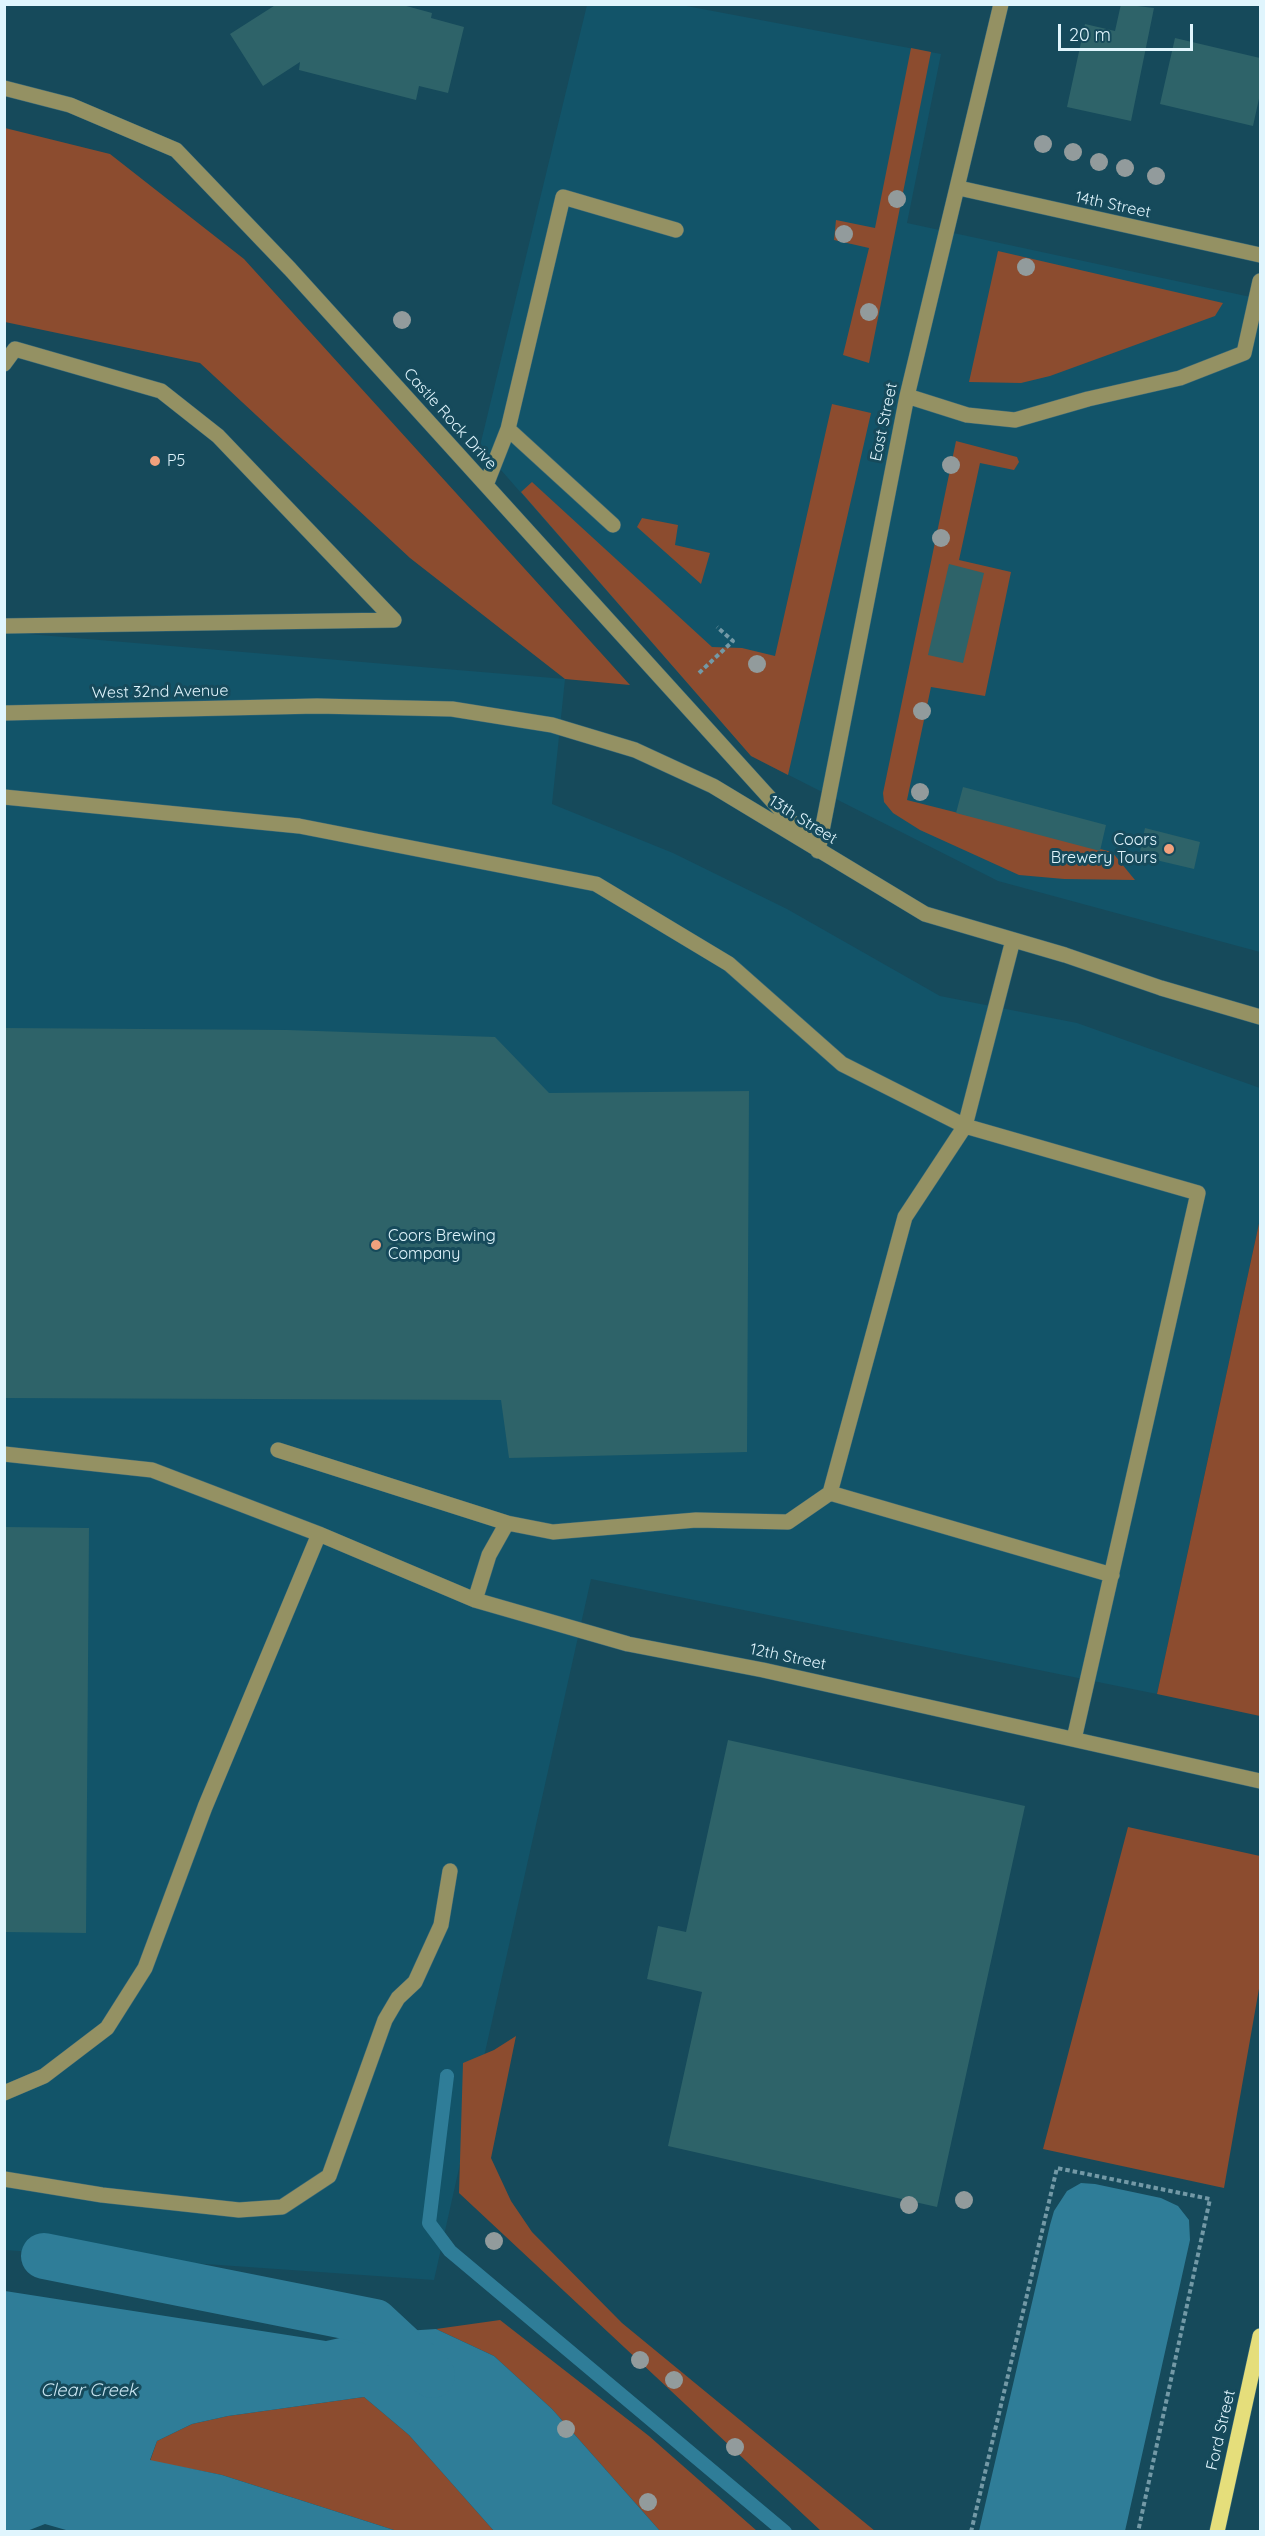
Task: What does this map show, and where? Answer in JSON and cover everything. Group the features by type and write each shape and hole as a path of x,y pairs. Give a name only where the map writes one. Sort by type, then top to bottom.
{"main road":[{"name":"Ford Street","path":"1216,2532 1260,2337"}],"street":[{"name":"East Street","path":"818,851 907,396 959,188 1001,4"},
{"name":"Castle Rock Drive","path":"4,88 70,105 176,150 290,269 818,851"},
{"name":"14th Street","path":"959,188 1260,255"},
{"path":"486,485 508,429 563,197 676,230"},
{"path":"907,396 959,413 1016,420 1088,399 1180,378 1244,353 1260,281"},
{"path":"4,364 15,349 161,391 218,436 394,620 4,626"},
{"path":"508,429 613,525"},
{"name":"13th Street","path":"317,706 452,709 552,725 635,750 713,786 925,914 1260,1017"},
{"name":"West 32nd Avenue","path":"4,713 317,706"},
{"path":"4,797 299,826 596,884 729,964 842,1064 965,1126 1198,1193 1074,1739"},
{"path":"278,1450 507,1523 553,1532 696,1520 788,1522 830,1493 905,1217 965,1126 1013,940"},
{"name":"12th Street","path":"4,1454 152,1470 319,1534 475,1600 628,1644 763,1670 1260,1781"},
{"path":"830,1493 1112,1575"},
{"path":"475,1600 489,1555 507,1523"},
{"path":"4,2093 44,2076 107,2028 146,1968 205,1807 319,1534"},
{"path":"4,2179 102,2195 238,2210 282,2207 329,2176 385,2020 398,1998 415,1982 441,1925 450,1871"}],"path":[{"path":"676,694 734,641 717,627"},
{"path":"971,2532 1057,2168 1210,2199 1138,2532"}],"shaded area":[{"path":"587,5 681,5 941,54 907,223 1260,299 1260,952 998,881 751,756 480,446"},
{"path":"911,48 931,52 869,363 843,355 869,248 834,240 836,220 875,228"},
{"path":"5,128 110,154 244,259 630,685 565,679 410,558 200,363 5,322"},
{"path":"998,251 1223,303 1215,316 1050,376 1021,383 969,382"},
{"path":"832,404 871,413 788,775 751,756 521,492 532,482 712,647 742,648 775,656"},
{"path":"956,441 1017,457 1019,462 1014,470 980,463 959,560 1011,572 985,696 931,687 907,800 1112,852 1135,880 1064,879 1019,875 920,830 893,813 884,802 883,793"},
{"path":"642,518 678,525 675,545 710,553 701,584 637,527"},
{"path":"4,632 565,679 552,804 673,853 787,909 940,996 1077,1023 1260,1088 1260,1219 1157,1694 591,1579 434,2280 5,2250"},
{"path":"1260,1219 1260,1716 1157,1694"},
{"path":"1128,1827 1260,1856 1260,1983 1224,2188 1043,2149"},
{"path":"516,2036 491,2158 511,2201 532,2232 622,2323 875,2531 821,2531 459,2193 463,2063 494,2050"},
{"path":"500,2320 649,2436 757,2531 660,2531 552,2409 494,2356 436,2329"},
{"path":"364,2397 409,2435 494,2531 397,2531 222,2475 150,2461 157,2441 192,2424 228,2416"}],"water":[{"path":"1081,2183 1161,2198 1178,2206 1189,2220 1190,2240 1125,2531 979,2531 1054,2211 1067,2191"},
{"name":"Clear Creek","path":"5,2291 326,2341 358,2334 436,2329 494,2356 552,2409 660,2531 494,2531 409,2435 364,2397 228,2416 192,2424 157,2441 150,2460 222,2475 397,2531 73,2532 45,2524 27,2531 5,2531"}],"building":[{"path":"277,4 399,4 432,13 431,18 464,27 448,93 419,86 416,100 299,70 300,62 263,86 230,34"},
{"path":"1121,4 1154,8 1131,121 1067,107 1085,24 1115,31"},
{"path":"1175,38 1260,58 1260,94 1253,126 1160,104"},
{"path":"949,564 984,573 963,663 928,655"},
{"path":"963,787 1106,825 1100,851 956,813"},
{"name":"Coors Brewery Tours","path":"1145,828 1200,842 1194,869 1139,856"},
{"name":"Coors Brewing Company","path":"4,1028 287,1030 495,1037 549,1093 749,1091 747,1452 509,1458 501,1400 4,1398"},
{"path":"4,1527 89,1528 86,1933 4,1932"},
{"path":"728,1740 1025,1806 937,2207 668,2146 702,1992 647,1979 658,1926 686,1932"}],"waterway":[{"path":"447,2076 429,2223 450,2251 785,2532"},
{"path":"44,2256 375,2322 432,2375"}],"place":[{"name":"P5","path":"155,461"},
{"name":"Coors Brewery Tours","path":"1169,849"},
{"name":"Coors Brewing Company","path":"376,1245"}]}
